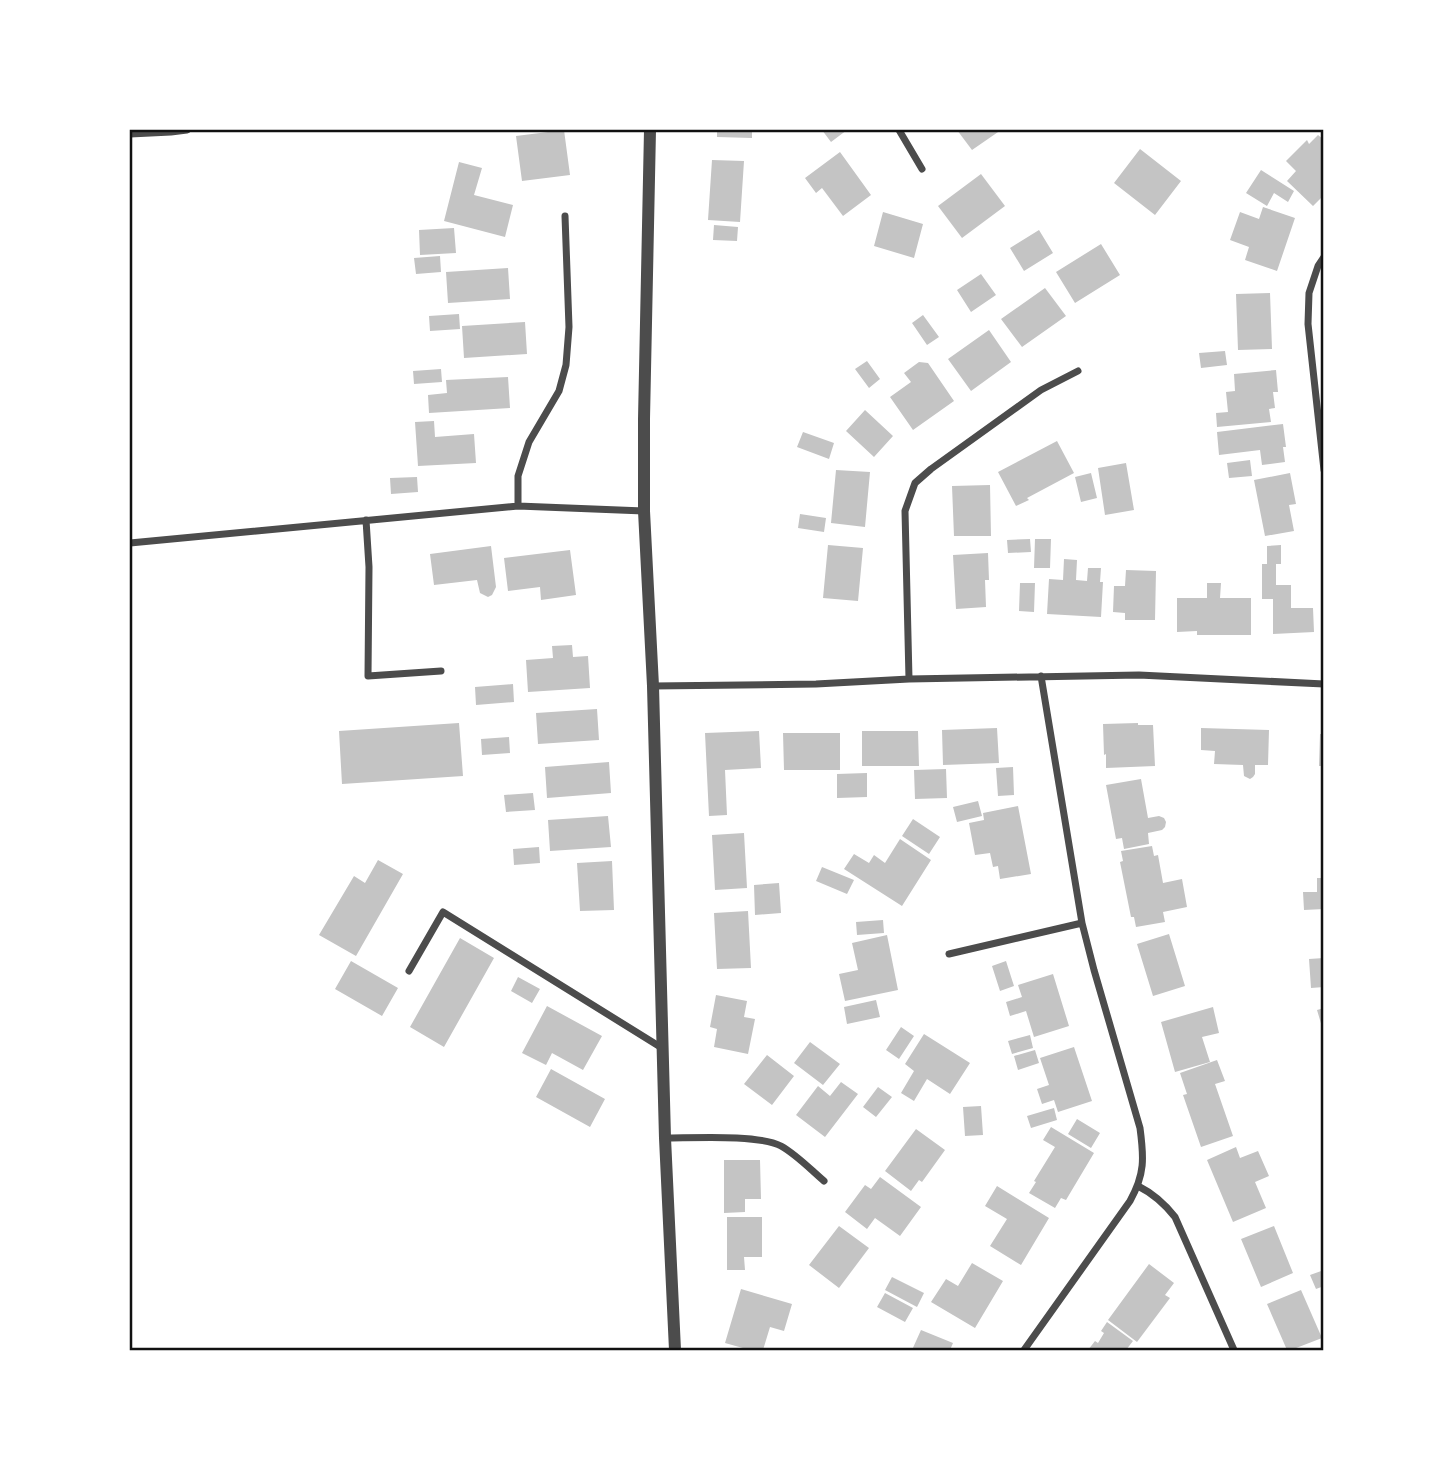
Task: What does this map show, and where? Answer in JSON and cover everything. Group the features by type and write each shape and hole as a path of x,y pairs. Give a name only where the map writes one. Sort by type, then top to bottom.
{"street":[{"path":"130,134 187,130"},
{"path":"650,130 644,511 653,686 665,1138 675,1350"},
{"path":"899,130 922,169"},
{"path":"518,506 518,476 529,442 559,391 566,365 569,327 565,216"},
{"path":"1324,257 1318,265 1309,293 1308,324 1324,470"},
{"path":"909,679 905,511 915,483 1041,390 1078,371"},
{"path":"130,543 518,506 644,511"},
{"path":"366,520 369,567 368,676 441,671"},
{"path":"653,686 1139,675 1324,684"},
{"path":"1024,1350 1130,1201 1142,1172 1143,1150 1140,1128 1082,923 1041,677"},
{"path":"409,971 443,912 663,1049"},
{"path":"949,954 1082,923"},
{"path":"665,1138 742,1139 780,1146 824,1181"},
{"path":"1138,1186 1164,1203 1175,1217 1234,1350"}],"building":[{"path":"564,130 570,175 522,181 516,136"},
{"path":"717,130 752,130 752,138 717,137"},
{"path":"822,130 847,130 831,142"},
{"path":"957,130 1001,130 972,150"},
{"path":"1318,135 1324,140 1324,195 1313,206 1287,181 1296,171 1286,161 1307,140 1309,144"},
{"path":"1140,149 1181,181 1155,215 1114,183"},
{"path":"840,152 871,195 843,216 822,188 816,193 805,178"},
{"path":"712,160 744,161 740,222 708,220"},
{"path":"459,162 482,168 474,195 513,205 505,237 444,221"},
{"path":"1261,170 1294,191 1288,202 1274,193 1267,206 1246,193"},
{"path":"981,174 1005,206 962,238 938,206"},
{"path":"1263,207 1295,218 1277,271 1245,260 1249,247 1230,240 1240,212 1259,219"},
{"path":"883,212 923,224 914,258 874,246"},
{"path":"714,225 738,227 737,241 713,240"},
{"path":"454,228 456,253 420,255 419,230"},
{"path":"1039,230 1053,253 1024,271 1010,248"},
{"path":"1101,244 1120,275 1075,303 1056,272"},
{"path":"440,256 441,272 416,274 414,258"},
{"path":"508,268 510,299 448,303 446,272"},
{"path":"981,274 996,295 971,312 957,290"},
{"path":"1045,288 1066,316 1022,347 1001,319"},
{"path":"1270,293 1272,349 1238,350 1236,294"},
{"path":"459,314 460,329 430,331 429,316"},
{"path":"923,315 939,337 927,345 912,323"},
{"path":"525,322 527,354 464,358 462,326"},
{"path":"989,330 1011,362 971,391 948,359"},
{"path":"1225,351 1227,365 1201,368 1199,353"},
{"path":"867,361 880,379 869,388 855,369"},
{"path":"919,362 928,363 954,401 913,430 890,397 911,382 904,373"},
{"path":"441,369 442,382 414,384 413,371"},
{"path":"1276,370 1278,392 1273,392 1275,408 1269,409 1271,422 1217,427 1216,413 1228,412 1226,392 1235,391 1234,374"},
{"path":"508,377 510,408 429,413 428,395 447,393 446,380"},
{"path":"865,410 893,436 874,457 846,431"},
{"path":"434,421 435,437 474,434 476,463 418,466 415,422"},
{"path":"1283,424 1285,462 1262,465 1260,450 1219,455 1217,432"},
{"path":"803,432 834,443 829,459 797,447"},
{"path":"1057,441 1074,473 1016,506 998,472"},
{"path":"1250,460 1252,476 1229,478 1227,463"},
{"path":"1126,463 1134,510 1105,515 1098,468"},
{"path":"836,470 870,472 865,527 831,523"},
{"path":"1091,473 1097,498 1081,502 1075,477"},
{"path":"1290,473 1296,504 1289,505 1294,531 1265,536 1254,480"},
{"path":"417,477 418,492 391,494 390,478"},
{"path":"990,485 991,536 954,536 952,486"},
{"path":"800,514 826,518 824,532 798,528"},
{"path":"1030,539 1031,552 1008,553 1007,540"},
{"path":"1035,539 1051,539 1050,568 1034,568"},
{"path":"828,545 863,548 858,601 823,598"},
{"path":"1281,545 1281,564 1276,564 1276,585 1291,585 1291,608 1313,608 1314,632 1273,634 1273,599 1262,599 1262,564 1267,564 1267,546"},
{"path":"491,546 496,587 492,595 488,597 480,593 477,580 434,585 430,554"},
{"path":"570,550 576,595 541,600 540,587 508,591 504,558"},
{"path":"988,553 986,607 956,609 953,555"},
{"path":"1064,559 1077,560 1076,580 1087,581 1088,568 1101,568 1101,617 1047,614 1049,579 1063,580"},
{"path":"1126,570 1156,571 1155,620 1125,620 1125,613 1113,612 1114,586 1125,586"},
{"path":"1020,583 1035,583 1034,612 1019,611"},
{"path":"1207,583 1221,583 1220,598 1251,598 1251,635 1197,635 1197,631 1177,632 1177,598 1207,598"},
{"path":"572,645 573,657 588,656 590,688 528,692 526,660 553,658 552,646"},
{"path":"513,684 514,702 476,705 475,687"},
{"path":"597,709 599,740 538,744 536,713"},
{"path":"459,723 463,776 342,784 339,731"},
{"path":"1103,724 1153,725 1155,766 1106,768"},
{"path":"997,728 999,763 943,765 942,730"},
{"path":"1201,728 1269,730 1268,765 1255,765 1255,774 1250,779 1244,776 1243,765 1214,764 1215,751 1201,750"},
{"path":"759,731 761,768 725,770 727,815 709,816 705,733"},
{"path":"862,731 918,731 919,766 862,766"},
{"path":"783,733 840,733 840,770 784,770"},
{"path":"1320,734 1324,734 1324,766 1319,766"},
{"path":"509,737 510,753 482,755 481,739"},
{"path":"609,762 611,793 547,798 545,767"},
{"path":"1013,767 1014,795 998,796 996,768"},
{"path":"946,769 947,798 915,799 914,770"},
{"path":"867,773 867,797 837,798 837,774"},
{"path":"1141,779 1148,818 1164,818 1165,827 1148,833 1149,844 1124,849 1122,838 1116,839 1106,785"},
{"path":"533,793 535,810 506,812 504,795"},
{"path":"978,801 982,816 957,822 953,807"},
{"path":"1018,806 1031,874 1000,879 998,866 993,867 990,853 975,855 969,823 984,820 983,813"},
{"path":"608,816 611,847 550,851 548,820"},
{"path":"913,819 940,837 929,854 902,836"},
{"path":"744,833 747,888 715,890 712,835"},
{"path":"900,839 931,860 902,906 844,869 854,854 869,863 874,855 885,863"},
{"path":"1152,846 1154,856 1158,855 1163,883 1182,879 1187,907 1163,912 1165,922 1136,927 1134,917 1131,917 1120,862 1123,861 1121,851"},
{"path":"539,847 540,863 514,865 513,849"},
{"path":"378,860 403,874 356,956 319,935 354,876 365,883"},
{"path":"612,861 614,910 580,911 577,863"},
{"path":"822,867 854,880 847,894 816,881"},
{"path":"1317,878 1324,878 1324,909 1304,910 1303,892 1317,892"},
{"path":"779,883 781,913 755,915 754,885"},
{"path":"748,911 751,968 717,969 714,913"},
{"path":"883,920 884,933 857,935 856,922"},
{"path":"1169,934 1185,986 1153,996 1137,944"},
{"path":"887,935 898,990 845,1001 839,974 858,970 852,943"},
{"path":"460,938 494,958 444,1047 410,1027"},
{"path":"1324,958 1324,987 1311,988 1309,959"},
{"path":"351,961 398,988 382,1016 335,989"},
{"path":"1006,961 1014,986 1000,991 992,966"},
{"path":"1053,974 1069,1026 1034,1037 1026,1011 1010,1016 1006,1002 1022,997 1018,985"},
{"path":"518,977 540,989 532,1003 511,991"},
{"path":"716,995 747,1001 744,1017 755,1019 748,1054 714,1047 717,1029 710,1027"},
{"path":"876,1000 880,1017 847,1024 844,1007"},
{"path":"547,1006 602,1036 583,1070 552,1053 546,1065 522,1053"},
{"path":"1213,1007 1219,1033 1202,1037 1210,1062 1175,1072 1161,1022"},
{"path":"1324,1008 1324,1030 1323,1030 1317,1010"},
{"path":"901,1027 914,1036 899,1059 886,1050"},
{"path":"924,1034 970,1063 950,1094 927,1079 914,1101 901,1093 914,1071 905,1064"},
{"path":"1030,1035 1033,1048 1012,1054 1008,1041"},
{"path":"810,1042 840,1064 823,1085 794,1063"},
{"path":"1074,1047 1092,1101 1058,1112 1054,1100 1042,1104 1037,1089 1049,1085 1040,1058"},
{"path":"1035,1050 1039,1063 1018,1070 1014,1056"},
{"path":"767,1055 794,1076 772,1105 744,1084"},
{"path":"1217,1060 1225,1081 1215,1084 1233,1136 1201,1147 1183,1095 1187,1094 1180,1073"},
{"path":"551,1069 605,1099 590,1127 536,1097"},
{"path":"841,1082 858,1094 825,1137 796,1115 818,1086 830,1096"},
{"path":"878,1087 892,1097 876,1117 863,1107"},
{"path":"981,1106 983,1135 965,1136 963,1107"},
{"path":"1054,1108 1057,1120 1031,1128 1027,1116"},
{"path":"1077,1119 1100,1133 1091,1148 1068,1134"},
{"path":"1051,1127 1094,1153 1066,1200 1061,1198 1055,1208 1029,1193 1055,1147 1043,1140"},
{"path":"916,1129 945,1150 922,1182 919,1180 911,1191 885,1171"},
{"path":"1236,1147 1240,1158 1258,1151 1269,1176 1255,1182 1266,1208 1233,1222 1207,1160"},
{"path":"724,1160 760,1160 761,1199 745,1199 745,1212 724,1213"},
{"path":"880,1177 921,1207 900,1236 875,1218 867,1229 845,1212 865,1185 871,1189"},
{"path":"997,1186 1049,1218 1021,1265 990,1246 1007,1219 985,1206"},
{"path":"727,1217 762,1217 762,1257 744,1257 745,1270 727,1270"},
{"path":"839,1226 869,1248 839,1288 809,1265"},
{"path":"1274,1226 1293,1273 1261,1287 1241,1239"},
{"path":"972,1263 1003,1281 975,1328 931,1302 946,1279 958,1286"},
{"path":"1149,1264 1174,1283 1165,1295 1170,1298 1137,1342 1108,1320"},
{"path":"1324,1270 1324,1286 1316,1289 1310,1275"},
{"path":"892,1277 924,1293 917,1307 885,1290"},
{"path":"741,1289 792,1304 784,1331 770,1327 763,1350 750,1350 725,1343"},
{"path":"1301,1290 1322,1338 1287,1350 1267,1304"},
{"path":"885,1293 913,1308 905,1322 877,1307"},
{"path":"1107,1322 1133,1341 1126,1350 1088,1350 1095,1341 1098,1343"},
{"path":"921,1330 953,1343 950,1350 912,1350"}]}
